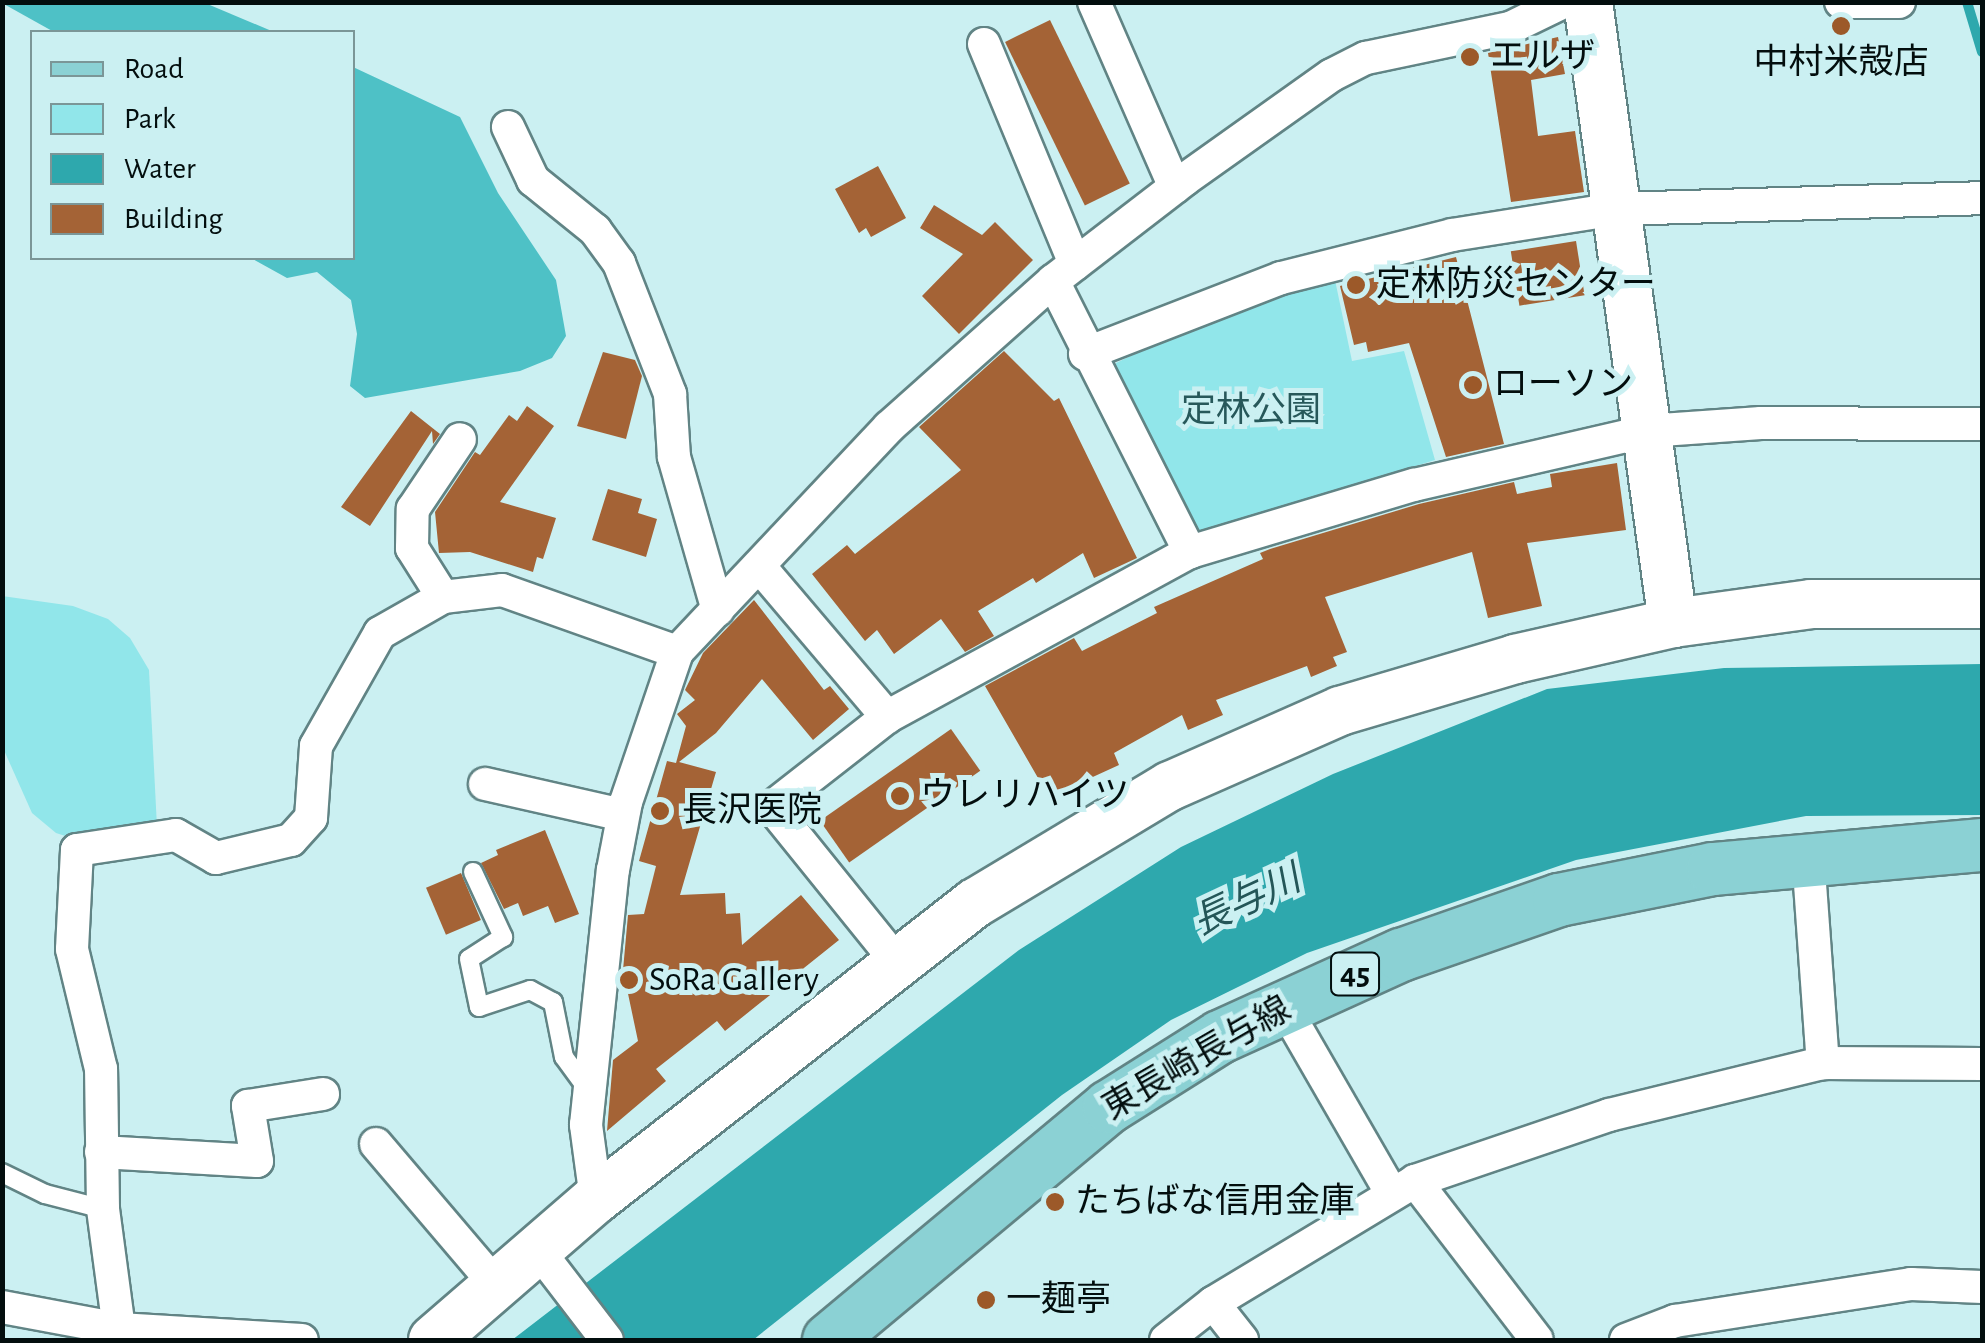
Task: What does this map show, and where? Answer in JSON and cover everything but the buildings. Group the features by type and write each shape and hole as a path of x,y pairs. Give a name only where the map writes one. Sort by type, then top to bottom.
{"main road":[{"name":"東長崎長与線","path":"829,1340 1109,1107 1283,1005 1401,955 1559,900 1808,856 1982,845"}],"street":[{"path":"1094,2 1176,187"},
{"path":"596,1199 586,1124 624,814 677,652 889,427 1064,272 1176,187 1332,75 1366,58 1510,28 1563,2"},
{"path":"1588,2 1673,623"},
{"path":"1842,2 1899,2"},
{"path":"984,44 1064,272 1085,354 1190,552"},
{"path":"508,127 533,180 595,230 619,263 670,394 674,458 718,610"},
{"path":"1085,354 1282,278 1452,235 1617,209 1982,198"},
{"path":"897,962 772,807 888,717 1190,552 1414,485 1647,431 1761,423 1982,424"},
{"path":"444,597 412,548 413,508 460,439"},
{"path":"760,568 888,717"},
{"path":"119,1329 103,1209 101,1069 72,948 77,850 176,835 216,858 290,840 312,818 316,746 380,633 444,597 502,590 677,652"},
{"path":"433,1340 496,1285 546,1262 596,1199 975,903 1170,786 1340,711 1515,659 1673,623 1811,604 1982,604"},
{"path":"485,784 624,814"},
{"path":"1808,856 1823,1063"},
{"path":"1283,1005 1403,1187 1537,1340"},
{"path":"1166,1340 1213,1303 1403,1187 1608,1115 1823,1063 1982,1064"},
{"path":"101,1152 257,1161 248,1106 323,1094"},
{"path":"376,1144 496,1285"},
{"path":"546,1262 607,1340"},
{"path":"1626,1340 1675,1321 1911,1284 1982,1288"},
{"path":"1213,1303 1242,1340"},
{"path":"2,1307 119,1329 302,1340"}],"lane":[{"path":"473,872 504,937 469,960 479,1007 530,990 553,1002 564,1057 590,1091"},
{"path":"2,1173 45,1194 103,1209"}],"green space":[{"name":"定林公園","path":"1335,280 1352,361 1404,351 1435,460 1198,534 1114,375 1116,363 1204,321"},
{"path":"2,596 73,606 108,619 130,638 149,670 157,827 78,840 56,833 32,813 3,748"}],"shaded area":[{"path":"2,3 205,3 269,30 50,30"},
{"path":"355,68 460,117 498,193 556,280 566,336 552,358 520,371 365,398 350,386 357,334 351,300 317,272 287,278 255,260 355,260"}],"water":[{"name":"長与川","path":"1982,664 1982,815 1806,816 1576,860 1307,953 1171,1020 1062,1095 753,1340 512,1340 1019,950 1181,847 1333,774 1547,689 1724,668"}],"waterway":[{"path":"1967,2 1982,52"}],"place":[{"name":"中村米殻店","path":"1841,26"},
{"name":"エルザ","path":"1470,57"},
{"name":"定林防災センター","path":"1356,285"},
{"name":"ローソン","path":"1473,385"},
{"name":"ウレリハイツ","path":"900,796"},
{"name":"長沢医院","path":"660,811"},
{"name":"SoRa Gallery","path":"629,980"},
{"name":"たちばな信用金庫","path":"1055,1202"},
{"name":"一麺亭","path":"986,1300"}]}
